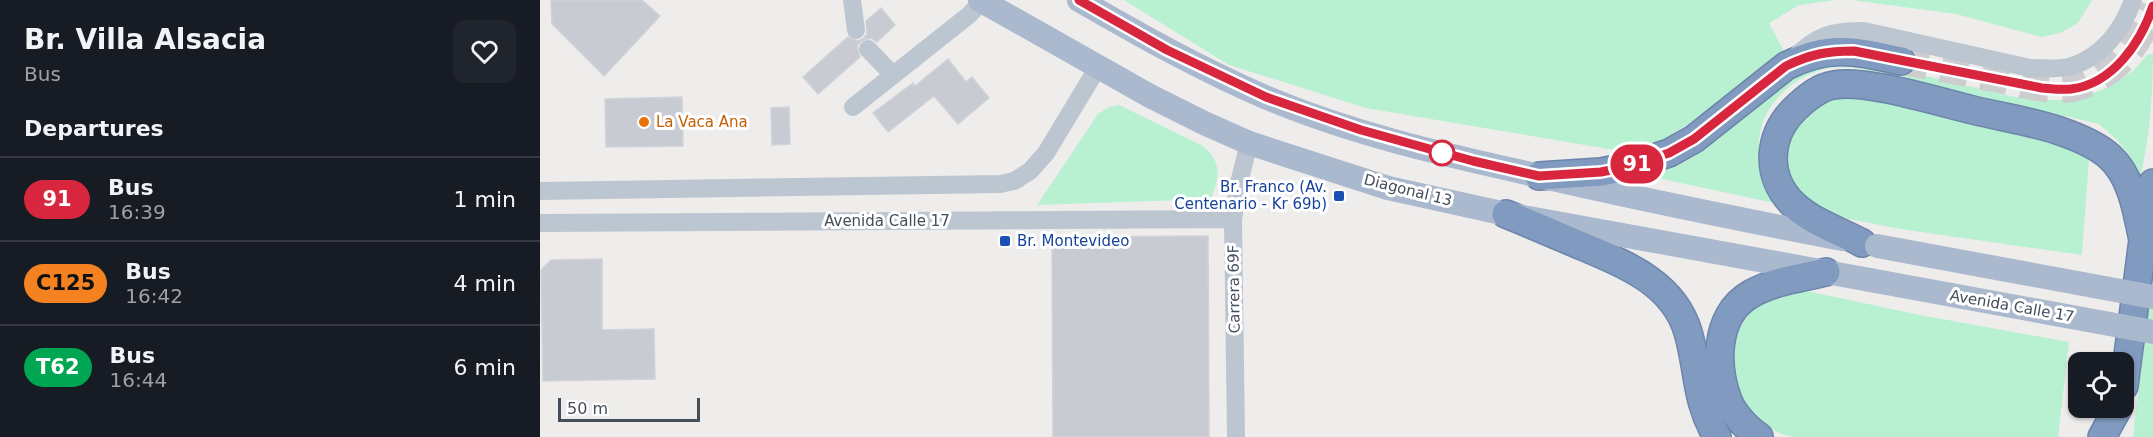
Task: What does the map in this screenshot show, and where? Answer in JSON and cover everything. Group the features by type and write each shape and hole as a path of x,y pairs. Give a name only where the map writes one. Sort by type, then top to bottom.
{"highway":[{"path":"1539,176 1601,172 1626,167 1669,153 1694,139 1786,66 1803,57 1826,51 1854,51 1901,61"},
{"path":"1869,244 1807,215 1794,205 1782,189 1773,165 1774,143 1779,128 1789,114 1811,94 1833,85 1854,85 1893,91 2055,130 2099,148 2111,158 2132,193 2143,240"},
{"path":"2128,352 2153,183"},
{"path":"1506,214 1630,267 1653,282 1668,296 1688,330 1700,397 1709,424 1717,437"},
{"path":"1759,437 1746,426 1732,408 1724,388 1720,366 1720,346 1725,326 1734,310 1749,295 1769,285 1826,272"},
{"path":"2102,437 2114,418"},
{"path":"2119,437 2120,418"}],"main road":[{"name":"Diagonal 13","path":"981,0 1161,102 1249,143 1388,188 1506,214 1870,280"},
{"path":"1079,0 1167,50 1266,97 1361,130 1473,161 1671,206 2153,297"},
{"name":"Avenida Calle 17","path":"1870,280 2153,332"}],"street":[{"path":"852,0 856,30"},
{"path":"853,107 969,15 981,0"},
{"path":"1786,66 1809,43 1825,34 1864,31 2030,68 2054,69 2071,66 2085,61 2105,46 2128,15 2133,0"},
{"path":"868,49 893,75"},
{"path":"540,191 1000,184 1014,181 1030,171 1046,153 1098,67"},
{"name":"Carrera 69F","path":"1236,437 1233,219 1249,143"},
{"name":"Avenida Calle 17","path":"540,224 1233,219"}],"green space":[{"path":"1124,0 1836,0 1799,5 1769,23 1785,53 1661,141 1620,151 1366,108 1229,65"},
{"path":"1851,0 2092,0 2078,23 2060,33 2041,37 1956,14"},
{"path":"2148,54 2153,54 2151,103 2148,136 2139,184 2130,156 2099,124 1853,67 1830,68 1801,79 1777,98 1768,111 1759,140 1760,156 1767,175 1784,205 1639,174 1812,65 1855,59 2010,96 2043,100 2077,100 2111,86 2133,71"},
{"path":"1877,96 2057,143 2089,158 2082,255 1900,229 1829,215 1805,201 1785,161 1787,133 1824,98"},
{"path":"1119,105 1203,146 1209,152 1214,158 1218,171 1211,199 1037,205 1098,114 1109,107"},
{"path":"2153,278 2153,437 2133,437 2135,417"},
{"path":"1797,289 1920,315 2069,342 2058,437 1793,437 1781,434 1759,422 1744,405 1730,378 1735,334 1750,313 1770,294"}],"building":[{"path":"551,0 642,0 660,16 604,76 552,24"},
{"path":"881,8 895,25 877,42 871,38 861,41 857,46 860,57 818,94 803,77 848,37 857,41 863,39 867,34 866,21"},
{"path":"948,59 966,82 972,77 989,98 958,124 934,96 888,132 873,113 913,83 915,86"},
{"name":"La Vaca Ana","path":"682,97 683,146 606,147 605,99"},
{"path":"789,107 790,144 772,145 771,108"},
{"path":"1208,236 1209,437 1053,437 1052,237"},
{"path":"602,259 602,330 654,329 655,379 543,381 541,270 551,260"}],"tunnel":[{"path":"1901,61 2033,87 2051,89 2080,87 2106,73 2124,58 2138,39 2153,6"}],"bus line":[{"name":"91","path":"1079,0 1167,50 1266,97 1361,130 1473,161 1539,176 1601,172 1626,167 1669,153 1694,139 1786,66 1803,57 1826,51 1854,51 2042,88 2071,89 2085,85 2106,74 2120,63 2134,47 2147,25 2153,6"}],"place":[{"name":"La Vaca Ana","path":"644,122"},
{"name":"Br. Franco (Av. Centenario - Kr 69b)","path":"1339,196"},
{"name":"Br. Montevideo","path":"1005,241"}]}
